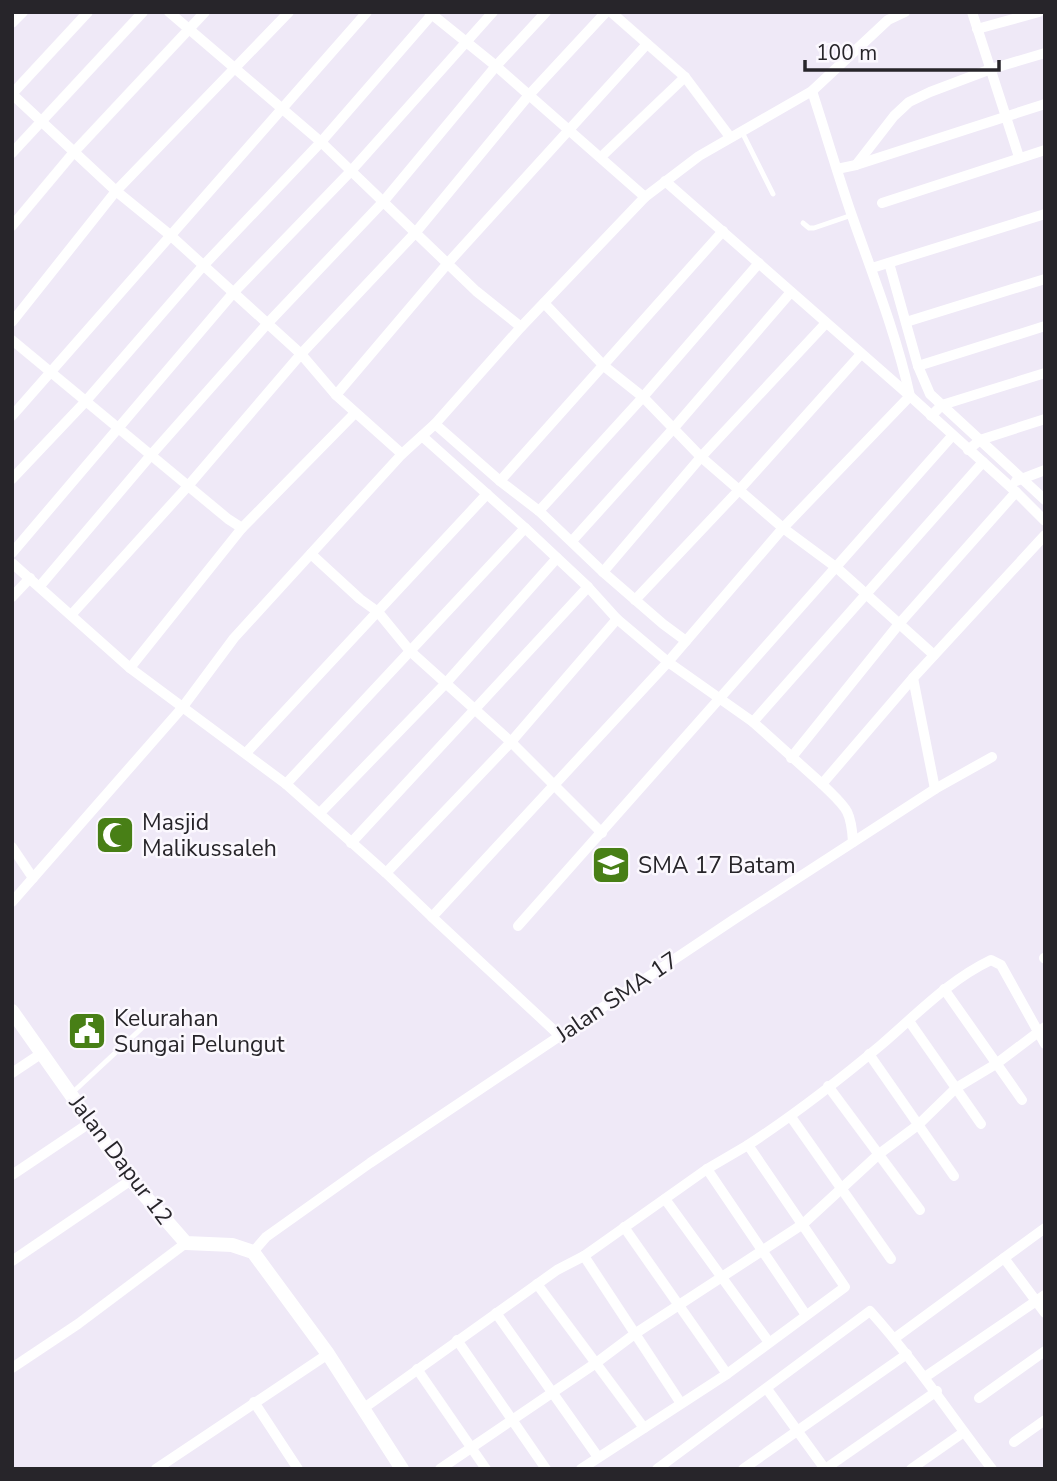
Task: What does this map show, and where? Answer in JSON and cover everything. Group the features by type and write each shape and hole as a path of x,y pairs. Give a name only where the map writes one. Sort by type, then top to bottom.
{"street":[{"path":"12,23 23,12"},
{"path":"88,12 12,94 116,191 234,292 301,354 336,395 402,454"},
{"path":"12,153 143,12"},
{"path":"169,12 283,108 476,291 522,327"},
{"path":"12,226 74,152 205,12"},
{"path":"12,322 116,191 289,12"},
{"path":"12,416 367,12"},
{"path":"12,553 234,292 351,171 493,12"},
{"path":"40,586 151,455 268,324 383,202 496,66 546,12"},
{"path":"72,614 188,486 301,354 416,232 529,95 608,12 685,77 730,137"},
{"path":"12,902 182,708 234,638 402,454 435,424 544,303 645,197 741,130 812,91 888,20 905,12"},
{"path":"972,12 1019,157"},
{"path":"977,29 1039,12"},
{"path":"12,479 85,402 203,266 321,142 431,13 496,66 645,197"},
{"path":"336,395 448,263 647,44"},
{"path":"856,165 894,116 909,102 991,69 1045,54"},
{"path":"601,157 685,77"},
{"path":"812,91 836,169 872,268 910,396"},
{"path":"836,169 856,165 1045,104"},
{"path":"882,204 1045,150"},
{"path":"665,181 910,396 1045,521"},
{"path":"872,268 1045,214"},
{"path":"500,481 723,231"},
{"path":"889,262 918,366 930,394 1045,500"},
{"path":"539,511 643,397 759,263"},
{"path":"906,322 1045,279"},
{"path":"572,541 791,292"},
{"path":"544,303 604,366 643,397 701,457 783,528 837,568 934,655"},
{"path":"603,572 701,457 826,323"},
{"path":"918,366 1045,326"},
{"path":"12,340 242,528"},
{"path":"635,600 740,489 861,354"},
{"path":"931,416 942,405 1045,373"},
{"path":"432,917 668,662 783,528 910,396"},
{"path":"130,668 242,528 355,413"},
{"path":"968,450 980,440 1045,419"},
{"path":"435,424 539,511 635,600 686,641"},
{"path":"422,436 588,587 617,619 668,662 753,722 822,785 844,807 852,820 853,842"},
{"path":"518,926 952,436"},
{"path":"753,722 983,462"},
{"path":"1008,484 1045,470"},
{"path":"791,758 899,624 1016,492"},
{"path":"246,753 296,696 487,494"},
{"path":"286,784 525,528"},
{"path":"822,785 934,655 1045,535"},
{"path":"311,554 378,612 410,651 511,742 602,833"},
{"path":"320,813 446,683 557,558"},
{"path":"12,564 72,614 130,668 246,753 320,813 559,1035"},
{"path":"12,597 30,578"},
{"path":"351,843 588,587"},
{"path":"386,873 511,742 617,619"},
{"path":"914,678 935,789"},
{"name":"Jalan SMA 17","path":"253,1252 266,1237 370,1163 559,1035 935,789 992,757"},
{"path":"12,848 33,878"},
{"path":"364,1408 416,1368 557,1270 584,1256 706,1169 791,1117 944,989 991,960 1001,965 1041,1030 1045,1044"},
{"path":"944,989 1021,1100"},
{"name":"Jalan Dapur 12","path":"12,1010 131,1180 186,1243 232,1245 253,1252"},
{"path":"909,1021 981,1124"},
{"path":"440,1469 636,1333 803,1224 879,1154 918,1125 956,1088 996,1064 1041,1030"},
{"path":"12,1073 42,1053"},
{"path":"869,1054 954,1176"},
{"path":"828,1086 920,1210"},
{"path":"791,1117 891,1259"},
{"path":"12,1175 91,1122"},
{"path":"581,1469 680,1402 727,1374 768,1341 845,1287 748,1145"},
{"path":"706,1169 806,1315"},
{"path":"12,1261 131,1180"},
{"path":"665,1199 768,1341"},
{"path":"624,1227 727,1374"},
{"path":"895,1338 1045,1228"},
{"path":"12,1368 78,1324 186,1243"},
{"path":"253,1252 328,1354 402,1469"},
{"path":"584,1256 680,1402"},
{"path":"1004,1258 1040,1298 1045,1313"},
{"path":"537,1284 644,1428"},
{"path":"925,1377 1040,1298"},
{"path":"657,1469 673,1464 870,1311 937,1391 992,1469"},
{"path":"496,1313 598,1457"},
{"path":"457,1340 546,1469"},
{"path":"979,1398 1045,1352"},
{"path":"156,1469 328,1354"},
{"path":"743,1469 907,1354"},
{"path":"416,1368 486,1469"},
{"path":"768,1389 825,1469 937,1391"},
{"path":"254,1402 294,1467"},
{"path":"1014,1442 1045,1420"},
{"path":"911,1469 964,1432"}],"lane":[{"path":"741,130 773,194"},
{"path":"803,223 808,228 814,228 852,215"},
{"path":"72,1094 157,1013"}],"building":[{"name":"Masjid Malikussaleh","path":"124,821 129,844 106,849 101,826"}],"place":[{"name":"Masjid Malikussaleh","path":"115,835"},
{"name":"SMA 17 Batam","path":"611,865"},
{"name":"Kelurahan Sungai Pelungut","path":"87,1031"}]}
